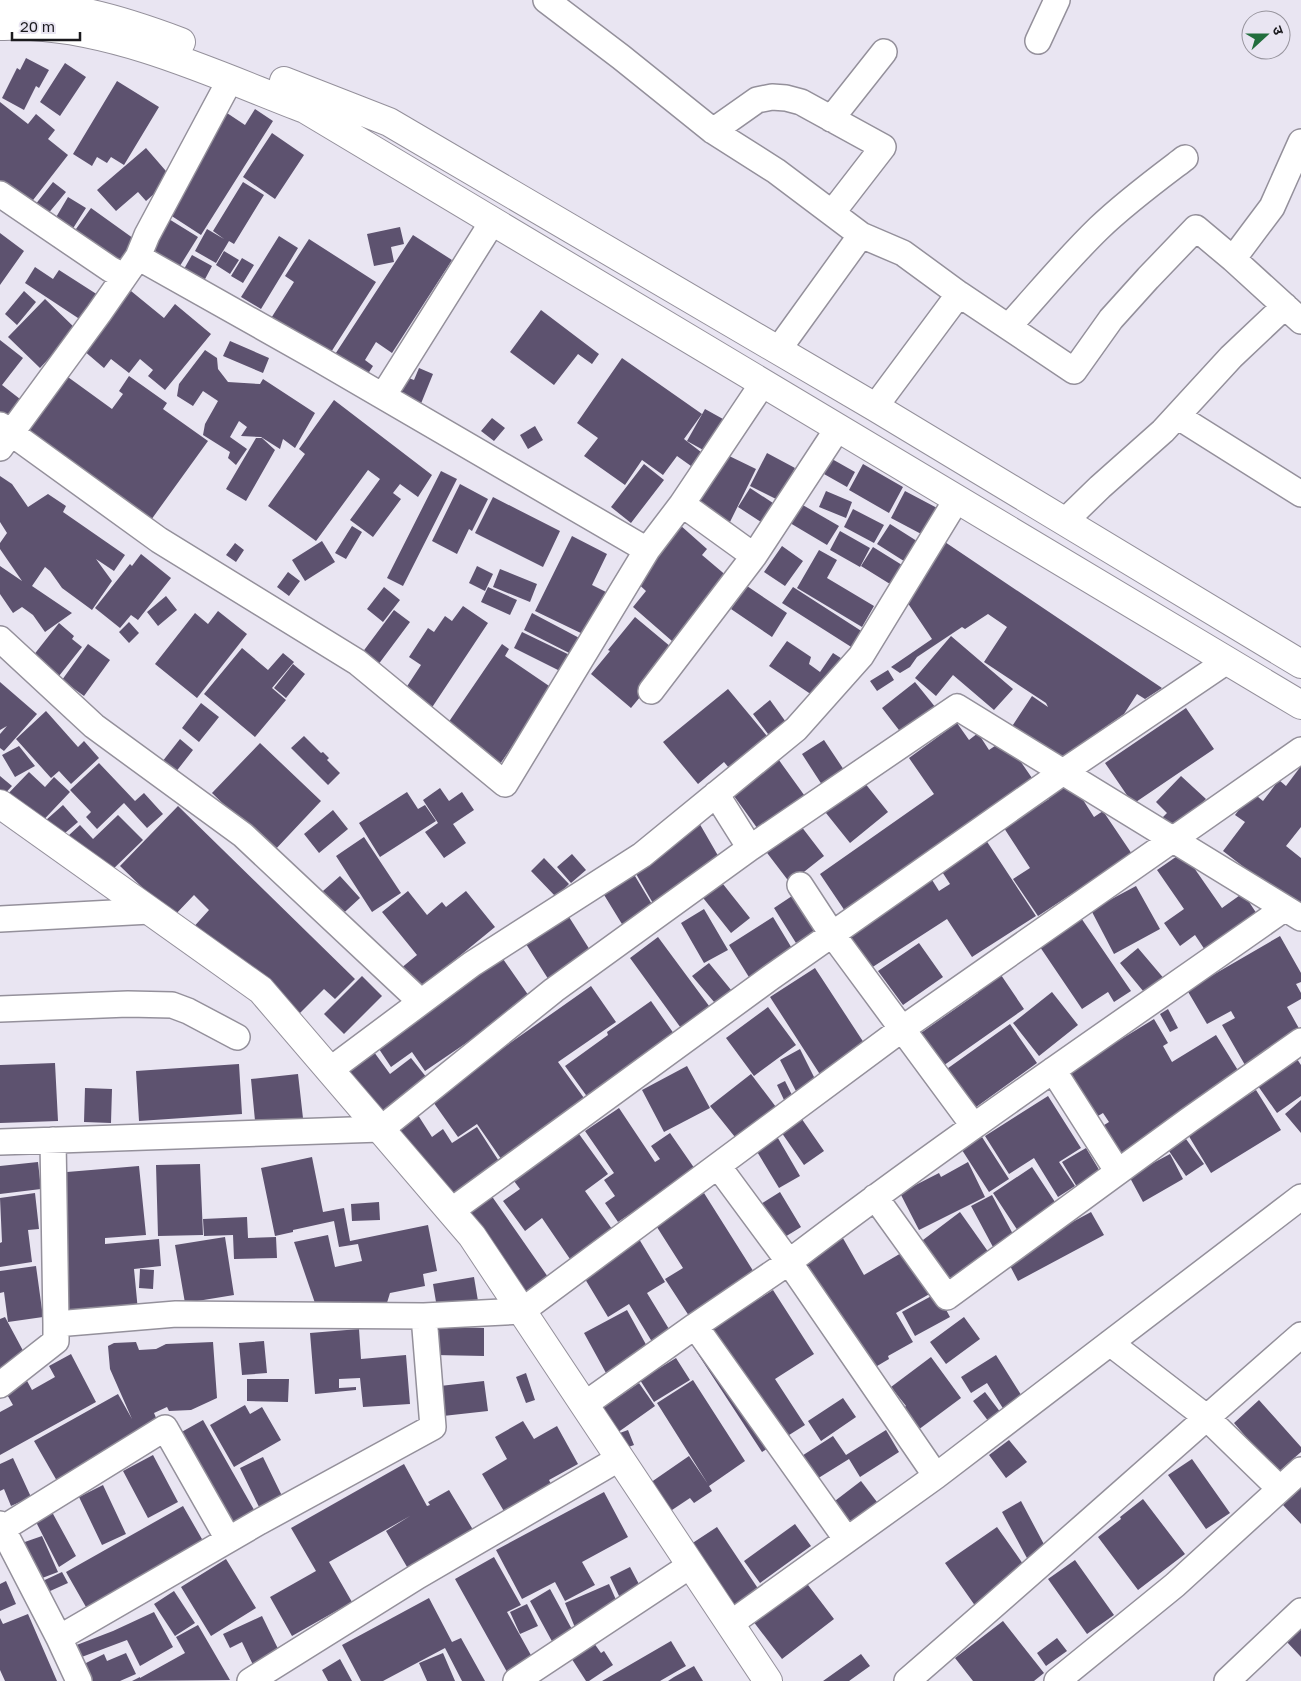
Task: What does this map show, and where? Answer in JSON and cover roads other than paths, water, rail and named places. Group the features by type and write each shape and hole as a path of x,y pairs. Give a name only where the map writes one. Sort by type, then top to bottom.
{"main road":[{"path":"0,6 77,10 147,29 389,122 875,407 1301,664"},
{"path":"0,26 30,26 81,33 146,49 305,109 1301,705"},
{"path":"0,804 262,990 472,1236 768,1681"}],"street":[{"path":"546,0 713,131 776,172 861,235 903,253 959,294 1074,371 1111,319 1196,228 1233,258 1293,314 1231,357 1163,432 1100,487 1065,522"},
{"path":"1038,41 1057,0"},
{"path":"832,119 884,52"},
{"path":"230,80 130,266 4,435 159,540 357,662 505,784 647,550 682,504 763,383"},
{"path":"713,131 757,100 772,97 786,98 801,102 883,147 832,213"},
{"path":"1233,258 1272,207 1301,142"},
{"path":"1009,326 1069,258 1100,227 1185,158"},
{"path":"0,194 110,269 130,266 383,396 647,550"},
{"path":"383,396 493,221"},
{"path":"778,350 861,235"},
{"path":"875,407 959,294"},
{"path":"1177,416 1301,494"},
{"path":"651,690 754,556 838,428"},
{"path":"330,1070 472,964 642,854 796,728 860,656 957,499"},
{"path":"682,504 754,556"},
{"path":"0,639 94,726 243,835 421,1002"},
{"path":"451,1211 832,934 1063,772 1227,661"},
{"path":"0,1142 381,1129 554,990 750,848 957,707 1293,913 1053,1070 973,1125 789,1262 584,1405"},
{"path":"56,1324 176,1314 424,1316 522,1311 902,1029 1301,750"},
{"path":"716,794 750,848"},
{"path":"800,885 832,934 973,1125"},
{"path":"0,919 150,910"},
{"path":"0,1010 128,1004 172,1005 188,1011 237,1037"},
{"path":"874,1197 947,1297 1301,1041"},
{"path":"1053,1070 1118,1172"},
{"path":"0,1385 56,1342 53,1140"},
{"path":"718,1166 789,1262 936,1476"},
{"path":"730,1624 936,1476 1301,1197"},
{"path":"59,1638 228,1539 433,1427 424,1316"},
{"path":"695,1326 847,1540"},
{"path":"906,1681 1010,1593 1301,1335"},
{"path":"1110,1343 1206,1418 1280,1489"},
{"path":"79,1681 1,1526 164,1428 228,1539"},
{"path":"250,1681 418,1576 620,1458"},
{"path":"1057,1681 1175,1585 1301,1470"},
{"path":"516,1681 546,1673 691,1565"},
{"path":"1227,1681 1301,1611"}]}
